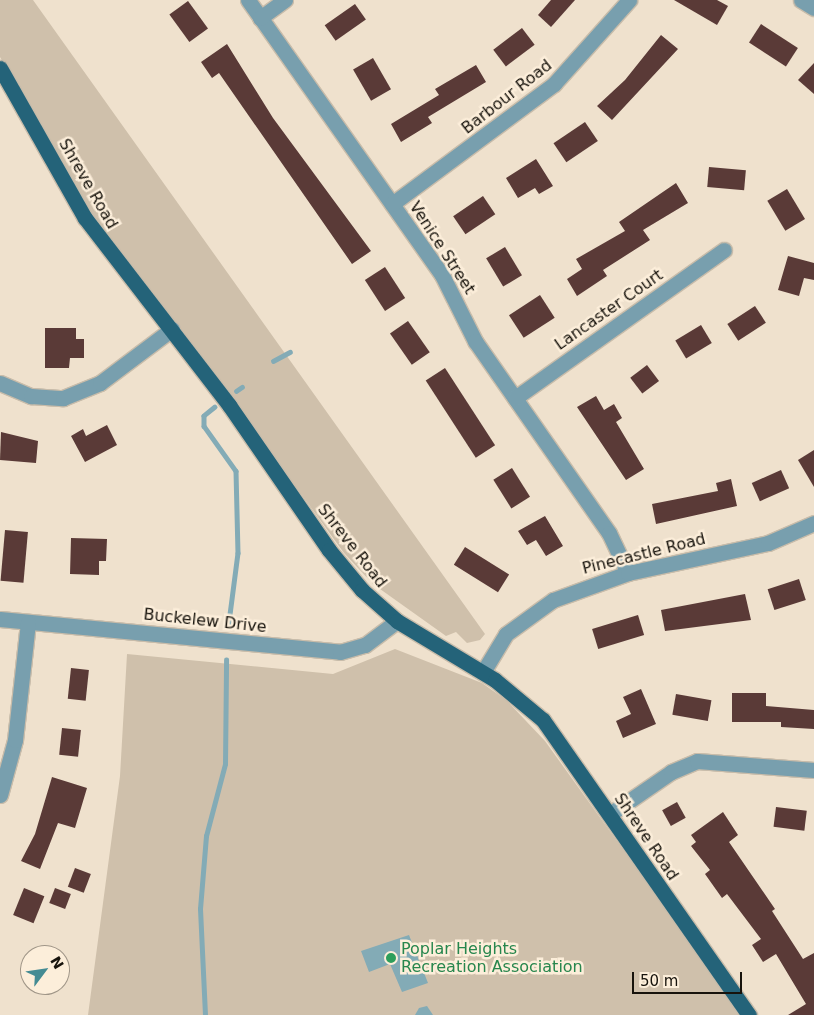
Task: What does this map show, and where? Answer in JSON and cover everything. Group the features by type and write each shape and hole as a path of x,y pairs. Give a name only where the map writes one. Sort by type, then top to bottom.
{"main road":[{"name":"Shreve Road","path":"0,68 85,218 172,329 329,550 362,590 397,621 483,672 544,720 749,1015"}],"street":[{"name":"Venice Street","path":"248,0 442,275 475,341 609,533 628,573"},
{"path":"260,18 285,0"},
{"name":"Barbour Road","path":"392,204 554,84 629,0"},
{"path":"802,0 814,8"},
{"name":"Lancaster Court","path":"515,398 724,250"},
{"path":"0,383 31,396 63,398 100,383 172,329"},
{"name":"Pinecastle Road","path":"483,672 506,634 535,610 593,582 768,543 814,523"},
{"name":"Buckelew Drive","path":"0,619 340,652 365,645 397,621"},
{"path":"0,795 15,740 28,623"},
{"path":"610,814 671,772 697,762 814,770"}],"shaded area":[{"path":"0,0 33,0 485,634 480,640 467,643 456,632 446,636 373,584 344,553 179,326 128,265 91,214 0,57"},
{"name":"Poplar Heights Recreation Association","path":"395,649 482,683 506,700 545,741 742,1015 88,1015 120,776 127,654 333,674"}],"water":[{"name":"Poplar Heights Recreation Association","path":"409,935 428,983 402,992 390,964 369,972 361,951"},
{"path":"427,1006 433,1015 415,1015 419,1008"}],"building":[{"path":"551,0 575,0 551,27 538,15"},
{"path":"674,0 717,0 728,6 717,25"},
{"path":"188,1 208,29 189,42 169,15"},
{"path":"355,4 366,20 336,41 325,25"},
{"path":"761,24 798,48 786,66 749,42"},
{"path":"522,28 535,45 506,66 493,50"},
{"path":"661,35 678,49 612,120 597,106 625,80"},
{"path":"227,44 273,118 371,251 352,264 219,73 212,78 201,62"},
{"path":"373,58 391,89 371,101 353,70"},
{"path":"814,63 814,94 798,80"},
{"path":"476,65 486,82 428,117 432,123 401,142 391,124 439,95 435,89"},
{"path":"585,122 598,141 566,162 553,143"},
{"path":"536,159 553,186 539,194 535,188 518,198 506,178"},
{"path":"709,167 746,170 744,190 707,187"},
{"path":"676,183 688,203 643,230 650,240 603,270 607,276 577,296 567,279 582,269 576,259 625,231 619,222"},
{"path":"787,189 805,219 785,231 767,201"},
{"path":"483,196 495,214 465,234 453,216"},
{"path":"505,247 522,275 503,287 486,258"},
{"path":"788,256 814,263 814,280 804,278 799,296 778,290"},
{"path":"385,267 405,298 385,311 365,280"},
{"path":"540,295 555,318 524,338 509,315"},
{"path":"755,306 766,323 738,341 727,324"},
{"path":"408,321 430,352 412,365 390,334"},
{"path":"701,325 712,343 686,358 675,340"},
{"path":"45,328 76,328 76,339 84,339 84,358 70,358 69,368 45,368"},
{"path":"647,365 659,381 642,394 630,378"},
{"path":"445,368 495,445 476,458 426,381"},
{"path":"596,396 604,410 614,404 622,418 616,422 644,469 626,480 577,407"},
{"path":"107,425 117,445 85,462 71,436 83,429 86,436"},
{"path":"1,432 38,441 36,463 0,460"},
{"path":"814,450 814,487 798,460"},
{"path":"512,468 530,497 511,508 493,480"},
{"path":"781,470 789,488 760,501 752,483"},
{"path":"731,479 737,506 656,524 652,504 718,491 716,483"},
{"path":"545,516 563,546 546,556 536,540 527,545 518,531"},
{"path":"5,530 28,532 23,583 1,581"},
{"path":"71,538 107,539 106,561 99,561 99,575 70,574"},
{"path":"465,547 509,575 498,592 454,565"},
{"path":"799,579 806,600 774,610 768,589"},
{"path":"745,594 751,620 665,631 661,610"},
{"path":"638,615 644,635 598,649 592,629"},
{"path":"71,668 89,670 86,701 68,699"},
{"path":"641,689 656,724 623,738 616,721 631,714 623,697"},
{"path":"732,693 766,693 766,706 814,710 814,729 781,727 781,722 732,722"},
{"path":"676,694 711,700 708,721 672,715"},
{"path":"62,728 81,730 78,757 59,755"},
{"path":"52,777 87,788 75,828 58,823 40,869 21,861 35,834"},
{"path":"677,802 686,818 671,826 662,810"},
{"path":"776,807 807,811 804,831 774,827"},
{"path":"723,812 738,835 729,842 775,909 772,911 803,959 814,953 814,1015 788,1015 806,1004 776,954 763,962 752,945 761,939 727,894 722,898 705,874 710,870 691,846 696,842 691,835"},
{"path":"75,868 91,874 84,893 68,887"},
{"path":"24,888 44,896 34,923 13,915"},
{"path":"55,888 71,894 65,909 49,903"}],"waterway":[{"path":"273,361 290,352"},
{"path":"236,391 242,387"},
{"path":"215,407 204,416 204,426 236,471 238,553 229,622"},
{"path":"205,1015 200,909 206,836 225,764 226,660"}],"place":[{"name":"Poplar Heights Recreation Association","path":"391,958"}]}
